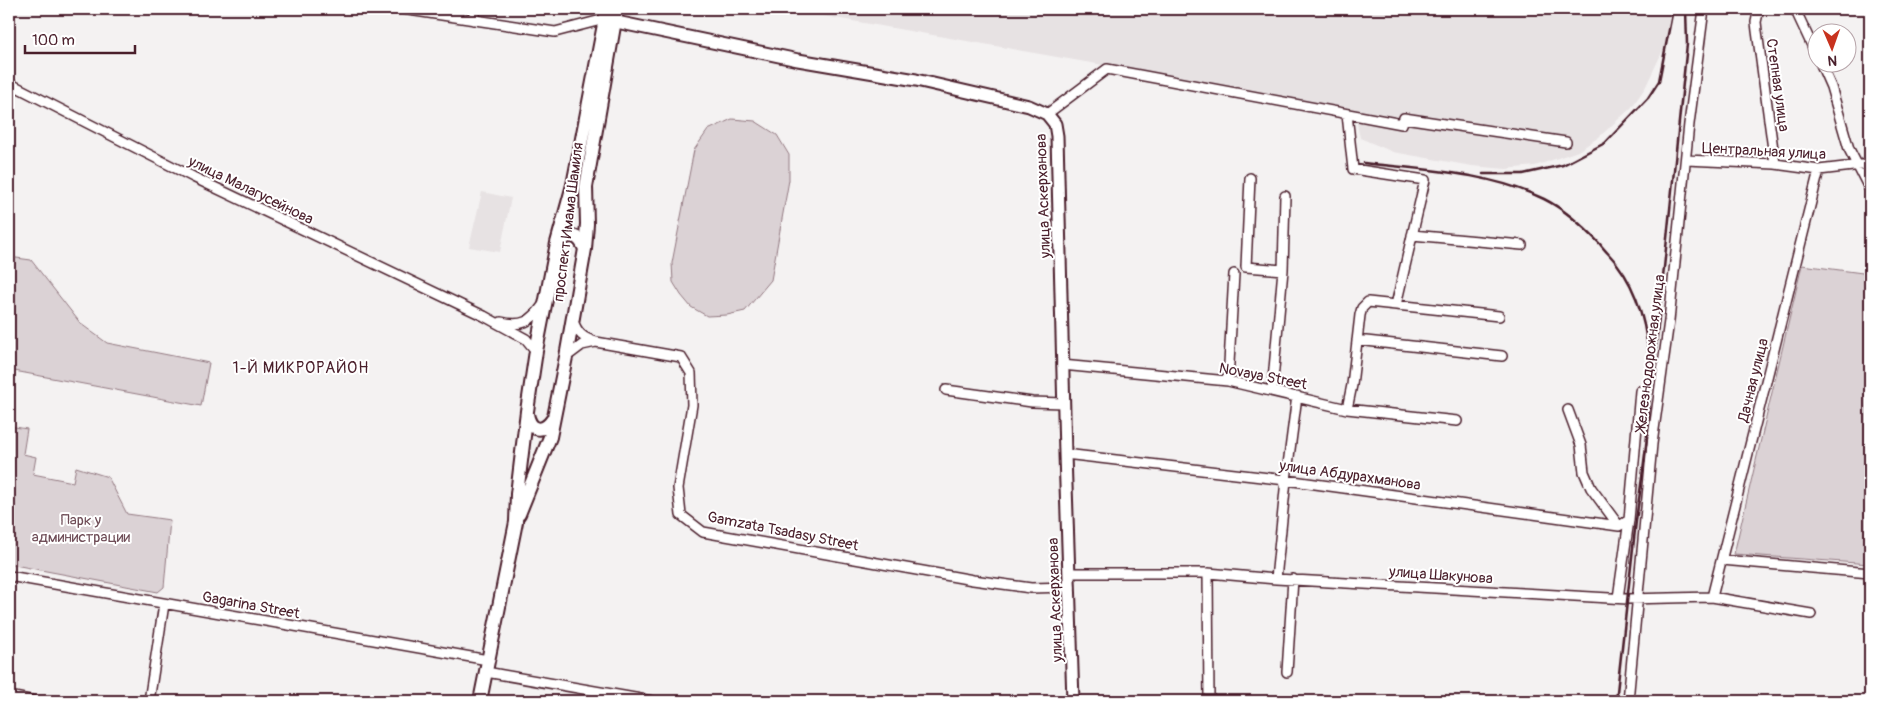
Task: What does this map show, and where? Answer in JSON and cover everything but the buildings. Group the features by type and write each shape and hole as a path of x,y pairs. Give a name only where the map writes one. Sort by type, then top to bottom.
{"main road":[{"name":"проспект Имама Шамиля","path":"480,701 516,522 517,494 536,351 557,243 573,185 611,14"},
{"name":"проспект Имама Шамиля","path":"516,522 550,437 566,357 584,249 587,224 586,186 611,14"},
{"path":"557,243 565,236 577,237 584,249"},
{"path":"527,411 528,421 537,428 543,429 553,419"}],"street":[{"path":"405,9 555,32 611,14"},
{"path":"473,20 475,9"},
{"name":"Железнодорожная улица","path":"1628,701 1652,444 1669,321 1704,9"},
{"name":"Степная улица","path":"1759,9 1756,31 1775,164"},
{"path":"1795,9 1806,33"},
{"name":"улица Аскерханова","path":"611,14 780,57 916,80 1029,106 1047,114 1055,124 1057,136 1073,701"},
{"path":"1047,114 1107,69 1402,124 1404,118 1566,142"},
{"path":"1824,72 1831,88 1849,149 1870,190"},
{"name":"улица Малагусейнова","path":"9,83 193,177 484,316"},
{"path":"1347,114 1353,169 1425,180 1396,305"},
{"name":"Центральная улица","path":"1686,160 1775,164 1819,170 1870,164"},
{"name":"Дачная улица","path":"1712,597 1819,170"},
{"path":"1250,178 1246,267 1283,270"},
{"path":"1272,391 1283,270 1285,196"},
{"path":"1412,235 1522,245"},
{"path":"1228,381 1234,274"},
{"path":"484,316 510,324 518,324 534,318 546,300"},
{"path":"1347,409 1360,315 1364,304 1368,302 1499,316"},
{"path":"484,316 526,339 536,351"},
{"path":"572,321 576,331 584,338 596,342"},
{"path":"1358,340 1502,356"},
{"path":"566,357 572,350 582,345 596,342"},
{"name":"Gamzata Tsadasy Street","path":"596,342 681,357 691,373 692,405 678,488 681,514 703,532 973,580 1031,588 1070,587"},
{"name":"Novaya Street","path":"1062,365 1228,381 1347,409 1457,421"},
{"path":"946,390 1032,402 1064,403"},
{"path":"1618,598 1629,520 1640,391"},
{"path":"1276,579 1296,396"},
{"path":"1568,410 1581,445 1584,472 1591,488 1619,526 1629,520"},
{"name":"улица Абдурахманова","path":"1065,454 1286,480 1619,526"},
{"path":"1722,560 1870,573"},
{"name":"улица Шакунова","path":"1069,573 1208,573 1553,596 1637,599 1712,597 1810,614"},
{"path":"1208,573 1209,701"},
{"name":"Gagarina Street","path":"9,576 487,666 652,701"},
{"path":"1287,672 1293,580"},
{"path":"149,701 164,604"},
{"path":"9,696 34,701"},
{"path":"1321,701 1337,701"}],"shaded area":[{"path":"784,9 1671,9 1665,46 1645,88 1631,108 1599,137 1578,151 1535,166 1506,169 1472,166 1393,152 1360,138 1354,109"},
{"path":"482,192 511,198 500,252 469,247"}],"green space":[{"path":"732,119 755,121 777,135 789,155 789,180 771,280 745,311 727,315 707,316 691,307 681,295 673,282 672,263 694,150 708,130"},
{"path":"9,257 31,260 81,324 107,343 209,363 201,406 9,370"},
{"path":"1802,265 1870,274 1870,564 1734,554"},
{"name":"Парк у администрации","path":"9,426 27,429 23,454 36,457 33,474 73,482 76,467 108,477 127,514 170,520 164,587 158,592 9,564"}],"railway":[{"path":"1483,174 1523,174 1563,165 1605,143 1648,98 1659,81 1673,9"},
{"path":"1654,365 1687,44 1686,9"},
{"path":"1364,163 1456,173 1501,183 1544,199 1567,213 1600,244 1617,264 1633,291 1643,322 1648,354 1650,389 1645,458 1616,701"}],"district":[{"name":"1-Й МИКРОРАЙОН","path":"301,367"}]}
